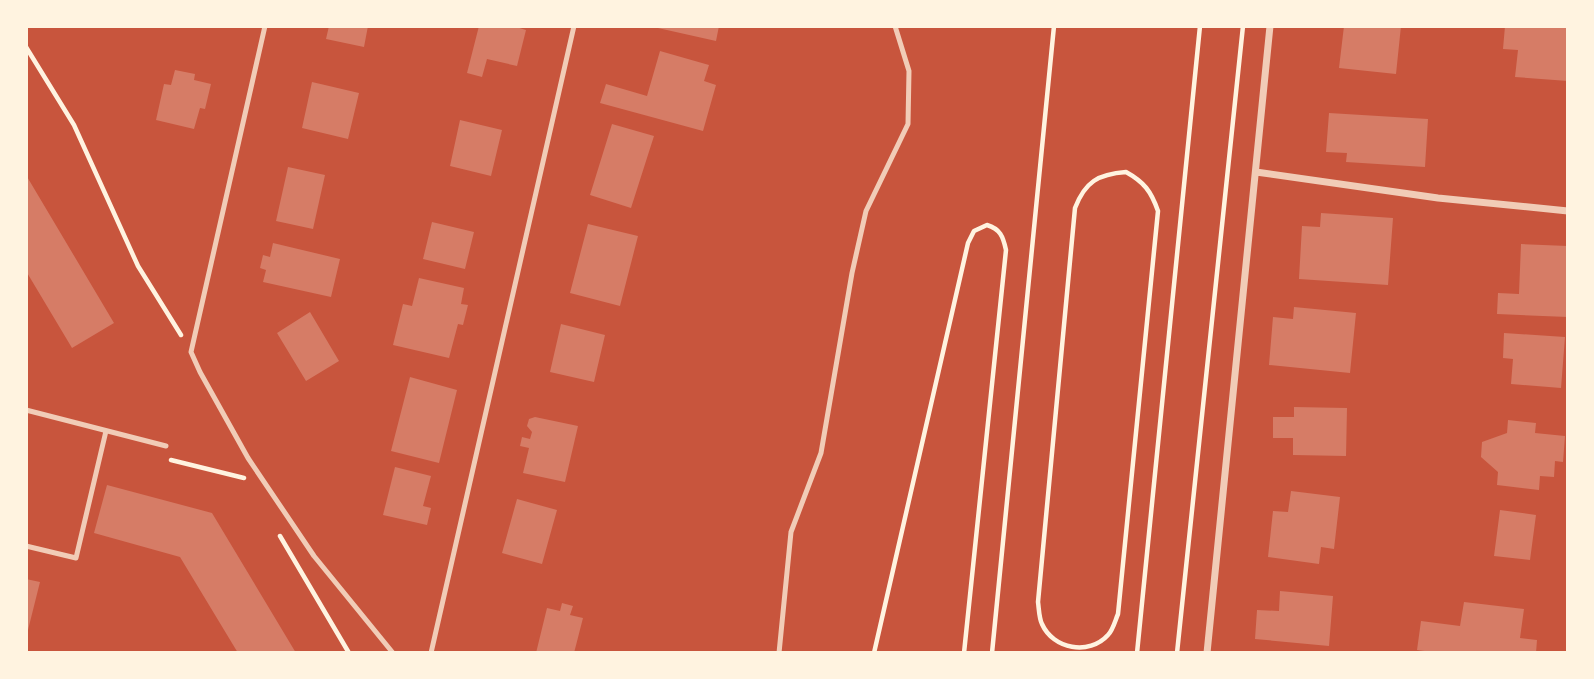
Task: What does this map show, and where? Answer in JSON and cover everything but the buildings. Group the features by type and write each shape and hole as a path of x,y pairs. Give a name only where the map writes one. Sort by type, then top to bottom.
{"street":[{"path":"1207,653 1270,26"},
{"path":"1256,172 1438,198 1568,211"}],"lane":[{"path":"265,26 191,352 248,458 314,556 393,653"},
{"path":"431,653 574,26"},
{"path":"779,653 791,532 821,453 852,274 866,211 908,124 909,71 895,26"},
{"path":"26,410 166,446"},
{"path":"26,546 76,558 106,431"}],"path":[{"path":"992,653 1054,26"},
{"path":"1137,653 1200,26"},
{"path":"1177,653 1244,26"},
{"path":"26,47 74,125 138,266 191,352"},
{"path":"1126,172 1143,182 1153,196 1158,211 1118,614 1109,634 1096,643 1079,648 1063,646 1051,637 1041,623 1038,602 1075,208 1081,194 1094,180 1107,173 1126,172"},
{"path":"874,653 968,243 974,231 986,225 997,228 1004,238 1006,250 964,653"},
{"path":"168,459 246,479"},
{"path":"273,525 349,653"}]}
